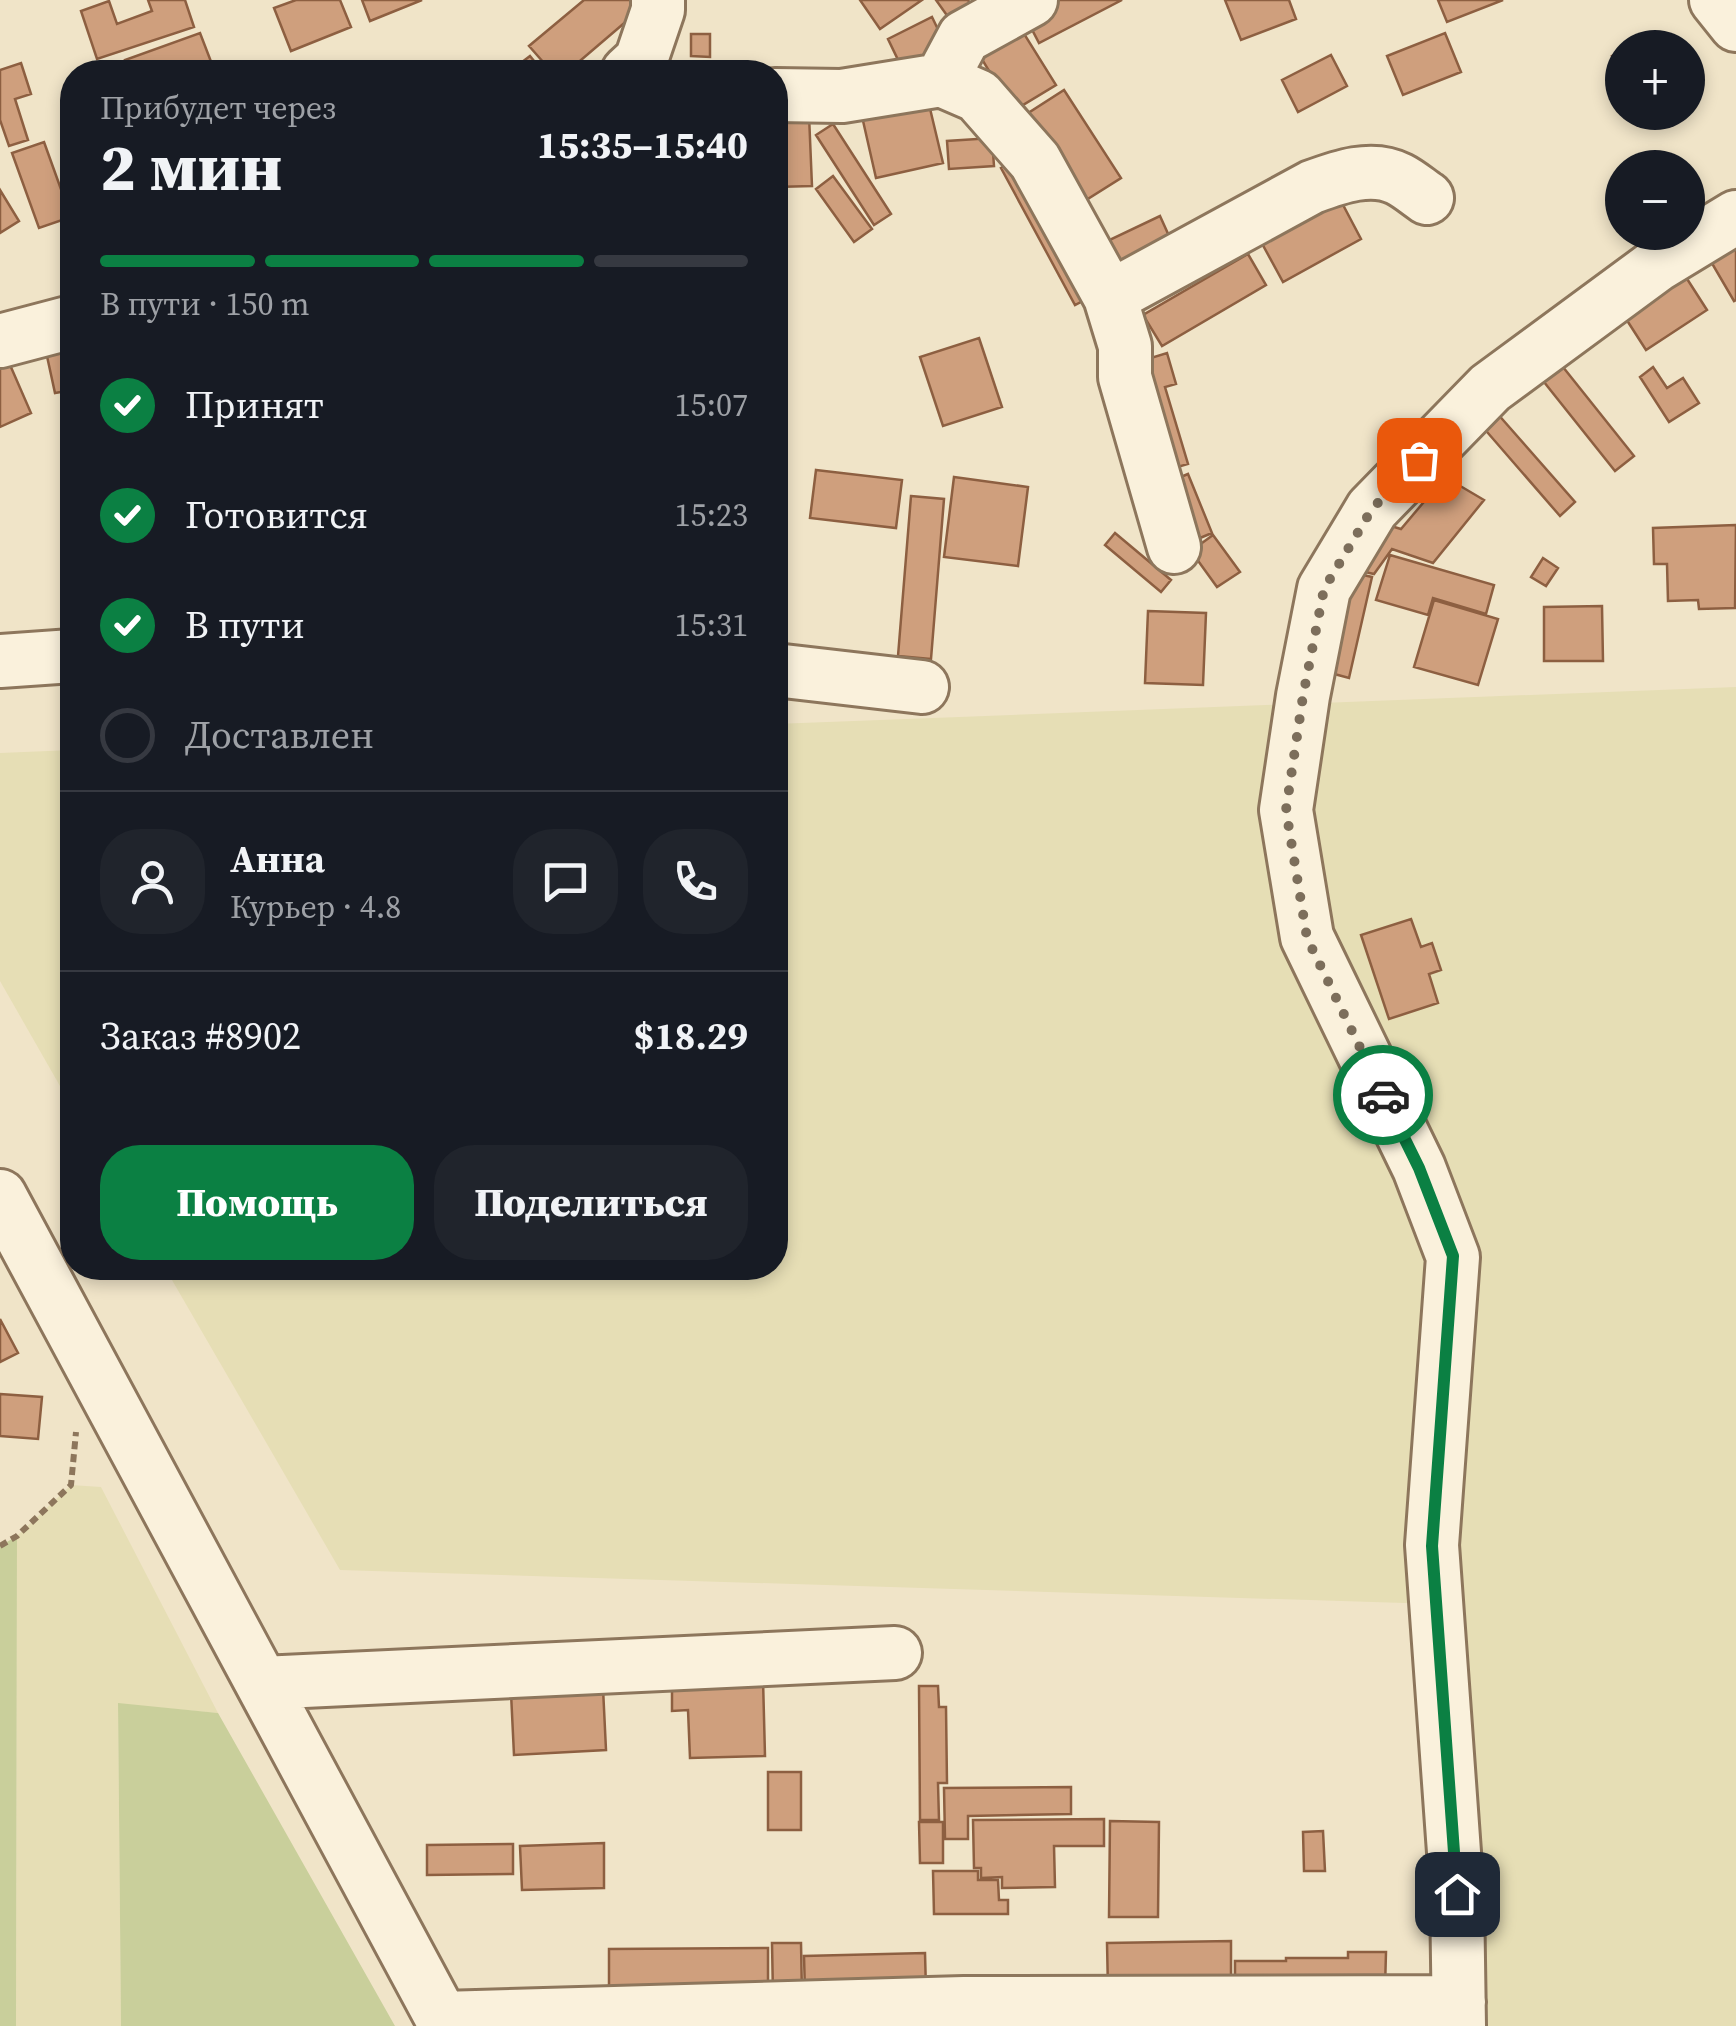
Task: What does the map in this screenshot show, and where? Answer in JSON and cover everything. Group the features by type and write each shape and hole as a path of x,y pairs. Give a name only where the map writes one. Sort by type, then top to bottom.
{"street":[{"path":"648,60 658,0"},
{"path":"942,80 964,38 1031,0"},
{"path":"1716,0 1736,25"},
{"path":"788,95 842,96 942,80 978,96 1035,161 1110,297 1124,346 1124,376 1174,547"},
{"path":"1110,297 1312,187 1336,178 1372,172 1397,178 1427,198"},
{"path":"0,1196 444,2022 964,2003 1459,2014 1457,1894 1432,1546 1453,1256 1419,1168 1307,938 1286,810 1303,696 1324,589 1372,509 1490,388 1656,265 1736,217"},
{"path":"0,341 60,325"},
{"path":"0,661 60,657"},
{"path":"788,672 922,687"},
{"path":"262,1683 896,1653"}],"path":[{"path":"0,1546 18,1536 71,1485 76,1428"}],"shaded area":[{"path":"1736,687 1736,2026 1483,2026 1436,1604 340,1570 172,1280 788,1280 788,723"},
{"path":"60,750 60,1086 0,981 0,753"},
{"path":"71,1485 101,1487 218,1713 118,1704 121,2026 16,2026 17,1536"}],"green space":[{"path":"17,1536 16,2026 0,2026 0,1546"},
{"path":"118,1703 218,1713 395,2026 121,2026"}],"building":[{"path":"148,0 185,0 194,27 97,59 81,11 109,1 117,24 152,11"},
{"path":"296,0 340,0 351,27 291,51 274,8"},
{"path":"362,0 422,0 370,21"},
{"path":"584,0 637,0 643,7 581,60 541,60 529,46"},
{"path":"860,0 922,0 880,29"},
{"path":"936,0 968,0 977,14 956,28"},
{"path":"1052,0 1122,0 1039,43 1024,14"},
{"path":"1225,0 1289,0 1296,19 1241,40"},
{"path":"1438,0 1503,0 1447,22"},
{"path":"932,17 945,44 901,66 888,39"},
{"path":"1016,21 1056,85 1013,111 974,46"},
{"path":"200,33 210,60 125,60"},
{"path":"1445,33 1461,72 1403,95 1387,56"},
{"path":"691,34 710,34 710,57 691,56"},
{"path":"1331,55 1347,86 1298,112 1282,80"},
{"path":"21,63 31,94 15,99 28,140 9,146 0,120 0,70"},
{"path":"1064,90 1121,178 1075,207 1019,119"},
{"path":"927,96 943,163 876,178 861,112"},
{"path":"809,115 812,186 788,187 788,116"},
{"path":"833,124 891,214 874,225 816,135"},
{"path":"992,138 994,166 949,169 947,141"},
{"path":"44,142 60,186 60,221 39,228 12,153"},
{"path":"1022,157 1096,294 1075,305 1001,168"},
{"path":"833,176 872,229 854,242 816,189"},
{"path":"1332,184 1361,239 1283,282 1253,227"},
{"path":"0,190 19,221 0,233"},
{"path":"1160,216 1174,247 1117,273 1103,243"},
{"path":"1736,244 1736,300 1734,301 1710,260"},
{"path":"1248,254 1266,285 1162,346 1143,315"},
{"path":"1682,271 1707,310 1646,350 1621,311"},
{"path":"979,338 1002,407 943,426 920,357"},
{"path":"60,344 60,392 55,393 45,347"},
{"path":"1167,353 1176,384 1165,387 1188,464 1164,471 1131,364"},
{"path":"1555,357 1634,456 1615,471 1536,372"},
{"path":"7,358 31,413 0,427 0,361"},
{"path":"1653,367 1667,388 1683,378 1699,403 1669,422 1640,377"},
{"path":"1496,412 1575,502 1560,516 1481,425"},
{"path":"816,470 902,480 896,528 810,518"},
{"path":"1188,474 1212,533 1188,543 1164,484"},
{"path":"954,477 1028,487 1018,566 944,557"},
{"path":"1445,477 1484,500 1433,563 1392,549 1374,574 1352,569 1381,523 1401,529"},
{"path":"911,496 944,499 931,659 898,656"},
{"path":"1736,525 1735,608 1699,609 1698,600 1668,601 1667,564 1654,564 1653,528"},
{"path":"1115,533 1171,580 1161,592 1105,545"},
{"path":"1213,535 1240,572 1217,587 1191,551"},
{"path":"1390,555 1494,585 1486,614 1433,598 1428,615 1376,600"},
{"path":"1543,558 1558,568 1546,586 1531,577"},
{"path":"1350,572 1372,577 1349,678 1327,672"},
{"path":"1434,600 1498,619 1478,685 1414,667"},
{"path":"1602,606 1603,661 1544,661 1544,607"},
{"path":"1148,611 1206,613 1203,685 1145,683"},
{"path":"1411,919 1421,947 1432,943 1441,970 1429,974 1438,1003 1389,1019 1361,935"},
{"path":"0,1319 18,1353 0,1362"},
{"path":"0,1394 42,1397 38,1439 0,1436"},
{"path":"763,1679 765,1756 690,1758 688,1710 672,1711 672,1681"},
{"path":"919,1686 938,1686 939,1707 946,1707 947,1783 938,1783 939,1820 920,1820"},
{"path":"603,1688 606,1750 514,1755 511,1693"},
{"path":"768,1772 801,1772 801,1830 768,1830"},
{"path":"1071,1787 1071,1814 968,1816 968,1839 945,1839 944,1788"},
{"path":"1104,1819 1104,1846 1054,1846 1055,1887 1002,1888 1002,1877 981,1878 981,1868 974,1868 973,1820"},
{"path":"1110,1821 1159,1822 1158,1917 1109,1917"},
{"path":"919,1822 943,1822 943,1863 920,1863"},
{"path":"1323,1831 1325,1871 1304,1871 1303,1832"},
{"path":"604,1843 604,1888 522,1890 520,1846"},
{"path":"513,1844 513,1874 427,1875 427,1845"},
{"path":"933,1871 978,1871 978,1880 998,1880 999,1900 1008,1900 1008,1914 934,1914"},
{"path":"1231,1941 1231,1989 1108,1990 1107,1943"},
{"path":"772,1943 801,1943 802,1995 773,1995"},
{"path":"768,1948 768,1995 609,1996 609,1949"},
{"path":"1348,1952 1386,1952 1385,1988 1235,1987 1235,1961 1348,1958"},
{"path":"925,1953 926,1990 805,1993 804,1956"}],"way so far":[{"path":"1383,1095 1307,938 1286,810 1324,589 1372,509 1419,460"}],"route":[{"path":"1383,1095 1419,1168 1453,1256 1432,1546 1457,1894"}]}
